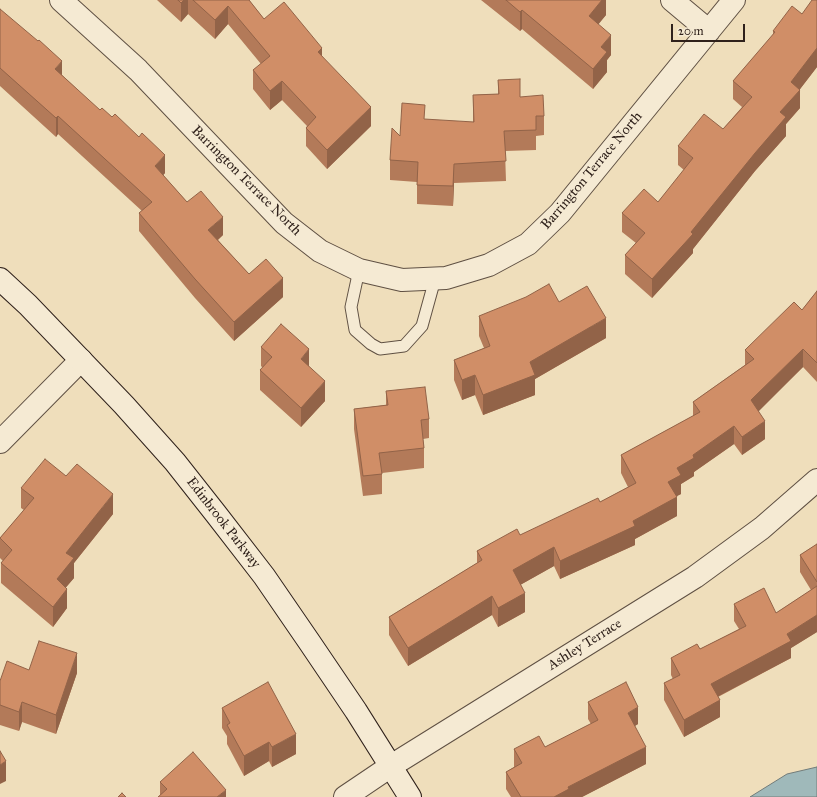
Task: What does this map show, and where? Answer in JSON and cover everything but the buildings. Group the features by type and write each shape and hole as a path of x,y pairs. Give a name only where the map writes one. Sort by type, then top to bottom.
{"street":[{"name":"Barrington Terrace North","path":"61,0 138,70 284,223 320,251 359,270 402,280 446,278 489,266 528,244 560,213 734,0"},
{"path":"672,0 709,31"},
{"name":"Edinbrook Parkway","path":"0,279 28,305 81,360 175,462 250,557 310,643 410,797"},
{"path":"0,442 81,360"},
{"name":"Ashley Terrace","path":"345,797 391,766 695,576 762,528 817,480"}],"lane":[{"path":"359,270 351,307 355,330 371,344 380,349 404,346 422,326 435,279"}],"water":[{"path":"817,767 817,797 750,797 787,774"}]}
